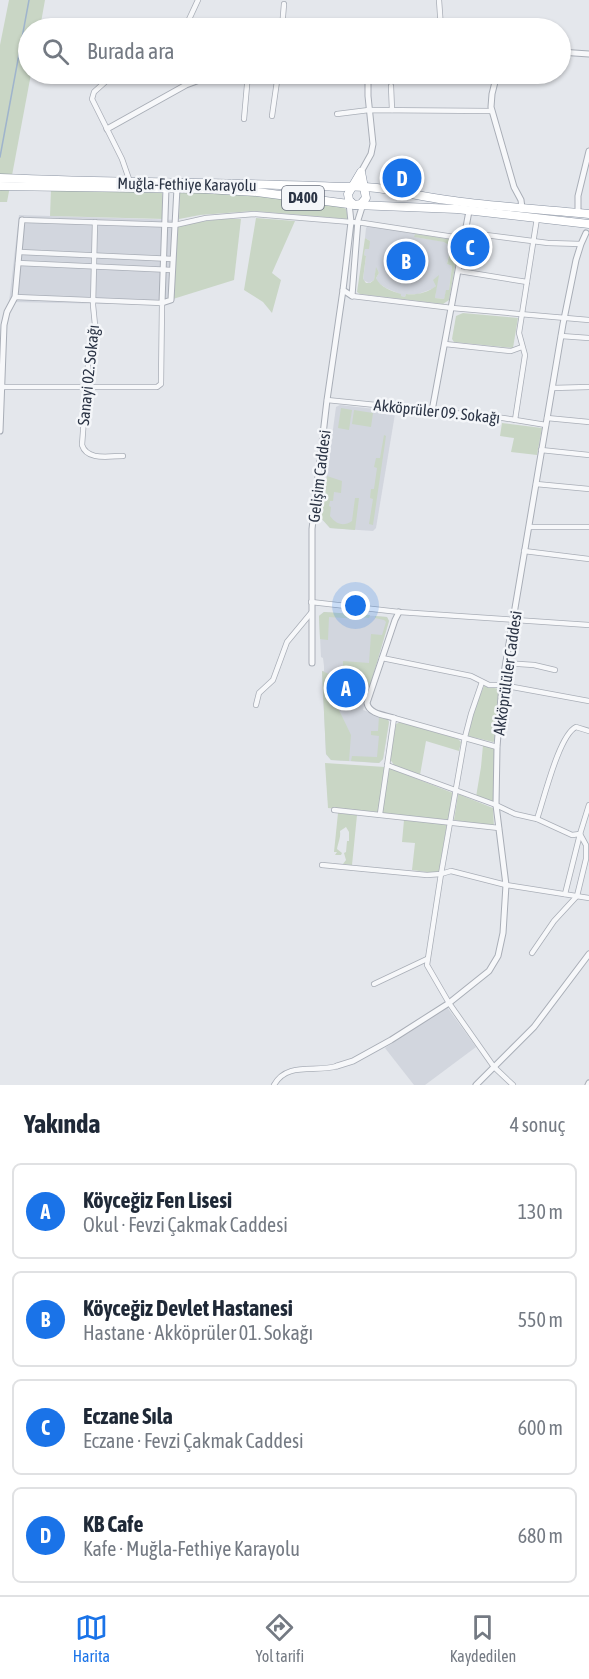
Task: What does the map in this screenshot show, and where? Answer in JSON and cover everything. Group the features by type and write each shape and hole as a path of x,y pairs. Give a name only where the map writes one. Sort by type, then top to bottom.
{"highway":[{"path":"357,196 362,172"},
{"name":"Muğla-Fethiye Karayolu","path":"0,178 16,183 357,196 589,214"},
{"name":"Muğla-Fethiye Karayolu","path":"0,186 16,183 199,182 343,187 357,196 587,224"}],"street":[{"path":"190,18 198,0"},
{"path":"440,0 441,18"},
{"path":"283,18 284,4"},
{"path":"571,53 589,54"},
{"path":"102,84 92,95 93,103 122,159 130,182"},
{"path":"106,129 186,84"},
{"path":"244,119 247,84"},
{"path":"272,116 277,84"},
{"path":"362,172 373,144 369,84"},
{"path":"494,84 491,98 492,111 513,187 521,200 522,208"},
{"path":"391,86 392,110"},
{"path":"337,114 369,110 492,111"},
{"path":"578,213 578,196 589,151"},
{"path":"2,387 160,386 162,380 166,188"},
{"path":"15,297 162,303 171,300 177,188"},
{"name":"Gelişim Caddesi","path":"352,296 357,196"},
{"name":"Gelişim Caddesi","path":"312,663 312,529 327,400 355,222 357,196"},
{"path":"432,411 469,211"},
{"path":"0,431 4,325 7,312 15,297 22,219 175,225 198,219 244,214 355,222 454,237 478,234 581,244"},
{"path":"515,420 525,355 519,333 537,218"},
{"name":"Sanayi 02. Sokağı","path":"95,222 93,266 95,325 89,356 82,448 91,455 123,456"},
{"path":"587,224 586,233 589,242"},
{"name":"Akköprülüler Caddesi","path":"337,1066 353,1061 391,1040 449,1003 489,971 495,962 503,933 506,885 496,805 497,747 502,685 561,336 576,260 586,233"},
{"path":"20,252 173,259"},
{"path":"18,263 172,270"},
{"path":"459,271 527,282"},
{"path":"343,290 352,296 452,308 589,320"},
{"path":"561,336 589,338"},
{"path":"445,344 511,351 522,347"},
{"path":"552,388 589,387"},
{"name":"Akköprüler 09. Sokağı","path":"327,400 515,420 589,422"},
{"path":"542,450 589,455"},
{"path":"536,484 589,489"},
{"path":"529,527 589,527"},
{"path":"524,551 589,559"},
{"path":"311,602 399,612 589,625"},
{"path":"399,612 394,620 367,705 371,711 497,747"},
{"path":"256,705 259,693 271,683 276,675 287,642 311,613"},
{"path":"382,658 471,676 489,685 502,685 589,701"},
{"path":"506,663 534,665 555,670"},
{"path":"482,682 465,737 427,959 428,968 449,1003 494,1067 513,1085"},
{"path":"380,814 394,718"},
{"path":"537,819 568,733 576,727 589,731"},
{"path":"387,765 516,814 537,819 572,835 580,834"},
{"path":"565,894 589,805"},
{"path":"334,810 499,828"},
{"path":"532,954 554,921 577,896 586,856 586,845 580,834"},
{"path":"322,865 427,875 451,871 506,885 589,898"},
{"path":"476,1085 534,1027 589,954"},
{"path":"374,984 427,959"},
{"path":"274,1085 281,1077 296,1069 326,1069 337,1066"}],"shaded area":[{"path":"19,215 178,220 173,299 165,305 9,302"},
{"path":"368,226 447,242 450,248 447,264 452,266 449,290 444,299 435,298 438,275 436,286 432,289 418,294 406,294 405,297 377,282 376,278 379,273 376,269 374,280 369,283 363,280 365,248 370,241 365,238"},
{"path":"340,405 392,411 395,414 376,528 373,531 330,528 321,518 336,407"},
{"path":"324,612 387,617 389,621 363,710 387,718 389,722 383,759 379,763 331,760 326,754 322,671 324,671 324,666 321,657 319,616"},
{"path":"447,1007 476,1047 425,1085 414,1085 385,1048"}],"green space":[{"path":"9,0 45,0 42,18 18,18 18,84 29,84 7,202 0,202 0,45"},
{"path":"51,189 162,191 164,219 50,216"},
{"path":"180,192 243,194 340,206 346,209 348,219 253,211 179,219"},
{"path":"256,218 295,221 272,273 281,280 272,313 263,302 244,290"},
{"path":"221,219 241,219 234,280 173,299 178,225"},
{"path":"415,234 455,240 459,245 449,300 443,304 357,292 365,238 370,241 369,249 365,249 364,255 366,256 363,279 366,283 374,280 376,267 379,273 376,278 380,284 405,297 406,294 422,293 433,288 436,286 433,280 439,275 435,298 444,299 446,290 449,290 452,266 447,264 449,245 444,242 414,237"},
{"path":"463,313 518,318 513,348 454,342 452,339 456,316"},
{"path":"341,408 352,410 349,430 338,428"},
{"path":"354,410 373,413 371,427 352,424"},
{"path":"502,423 542,428 537,455 511,452 514,438 500,436"},
{"path":"384,435 386,436 373,525 369,524 373,499 370,498 371,489 374,489 377,468 374,467 376,458 380,458"},
{"path":"327,476 342,481 341,493 334,492 333,501 330,501 329,506 331,507 330,516 335,521 343,524 352,521 355,498 359,498 355,530 330,528 321,518"},
{"path":"324,612 370,615 369,618 358,617 358,619 329,617 328,640 320,639 319,616"},
{"path":"375,616 387,617 389,621 370,686 343,677 343,661 369,663 371,634 382,635 386,622"},
{"path":"322,671 338,678 339,710 351,735 349,761 331,760 326,754"},
{"path":"484,686 499,689 496,740 493,742 468,736 475,708"},
{"path":"379,716 387,718 389,722 383,759 379,763 351,761 352,756 377,757 379,736 371,735 371,731 378,731"},
{"path":"400,722 458,739 461,742 459,751 426,741 420,775 394,765 390,759 396,724"},
{"path":"483,745 495,748 493,802 476,797"},
{"path":"325,763 385,767 378,812 328,808"},
{"path":"389,768 453,793 448,820 382,813"},
{"path":"458,794 493,808 494,827 454,820"},
{"path":"338,813 357,815 352,865 343,864 346,860 344,853 347,841 349,841 349,832 346,827 340,831 337,849 342,853 335,855 337,852 334,852"},
{"path":"404,820 447,824 439,871 434,873 412,870 415,843 402,842"}],"waterway":[{"path":"26,18 29,0"},
{"path":"0,157 18,60"}],"place":[{"name":"KB Cafe","path":"402,178"},
{"name":"Eczane Sıla","path":"470,247"},
{"name":"Köyceğiz Devlet Hastanesi","path":"406,261"},
{"name":"Köyceğiz Fen Lisesi","path":"346,688"}]}
